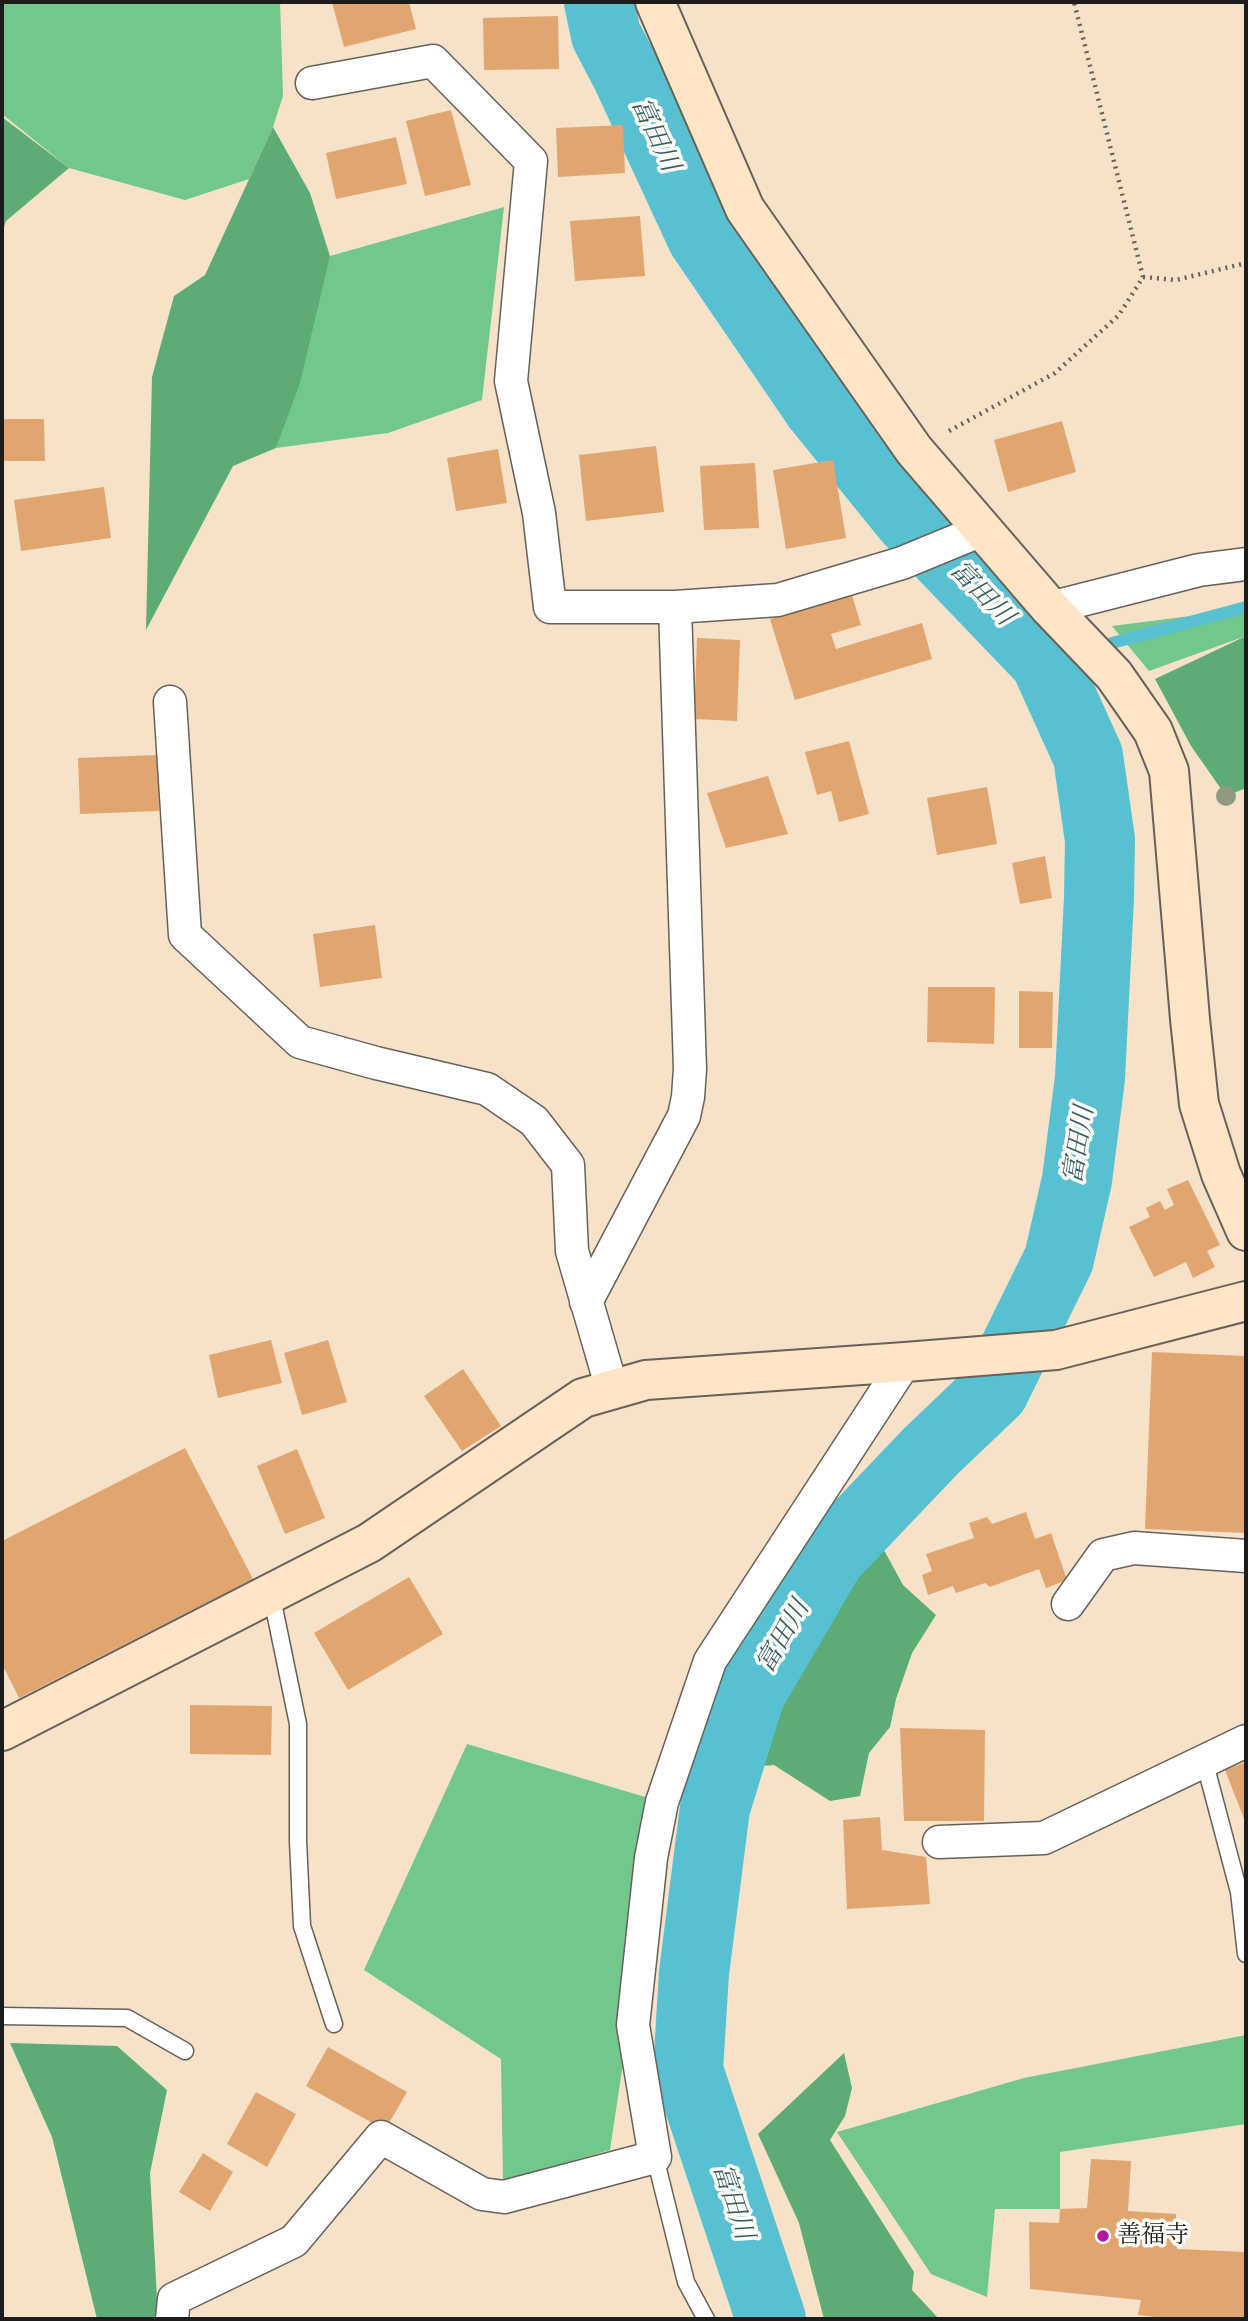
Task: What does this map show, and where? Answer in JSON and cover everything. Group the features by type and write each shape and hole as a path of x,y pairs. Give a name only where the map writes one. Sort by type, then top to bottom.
{"street":[{"path":"655,2 745,209 972,535 1059,617 1114,675 1153,731 1169,771 1199,1104 1221,1174 1246,1231"},
{"path":"312,83 433,61 531,161 511,381 540,513 550,607 675,607 778,600 902,563 972,535"},
{"path":"1059,617 1199,570 1246,564"},
{"path":"586,1302 684,1116 688,1097 689,1042 675,607"},
{"path":"170,702 185,935 300,1042 376,1063 487,1088 534,1121 568,1165 572,1251 612,1389"},
{"path":"2,1731 369,1543 583,1398 646,1380 1056,1350 1246,1301"},
{"path":"172,2319 174,2299 294,2241 380,2137 482,2194 504,2197 654,2157 633,2025 651,1858 662,1802 710,1661 905,1362"},
{"path":"1068,1604 1103,1555 1133,1548 1246,1556"},
{"path":"939,1842 1044,1838 1246,1741"}],"lane":[{"path":"271,1593 298,1724 298,1841 302,1926 334,2024"},
{"path":"1204,1760 1239,1892 1246,1954"},
{"path":"2,2016 127,2018 185,2051"},
{"path":"654,2157 686,2282 706,2319"}],"path":[{"path":"914,450 1055,373 1119,315 1143,277 1074,2"},
{"path":"1143,277 1176,280 1246,263"}],"green space":[{"path":"2,2 280,2 283,96 273,127 249,179 185,200 69,168 2,114"},
{"path":"2,117 69,168 6,221 2,234"},
{"path":"273,127 310,193 330,256 300,383 276,448 233,466 146,630 152,377 174,296 205,275"},
{"path":"504,207 482,400 388,433 276,448 330,256"},
{"path":"1246,609 1246,636 1149,671 1112,626"},
{"path":"1246,636 1246,788 1226,796 1191,746 1155,679"},
{"path":"879,1541 903,1585 936,1615 912,1653 896,1699 890,1727 869,1753 860,1796 830,1801 774,1765 750,1767 775,1686 849,1552"},
{"path":"467,1744 662,1802 610,2150 503,2181 501,2059 364,1970"},
{"path":"1246,2035 1246,2124 1060,2152 1060,2209 995,2209 987,2297 931,2274 837,2132 1024,2078"},
{"path":"10,2043 117,2046 167,2090 150,2173 158,2316 156,2319 97,2319 52,2137"},
{"path":"844,2053 852,2088 845,2116 830,2140 914,2272 912,2290 939,2319 824,2319 799,2223 758,2134"}],"building":[{"path":"332,2 409,2 416,29 344,47"},
{"path":"558,16 559,69 484,70 483,18"},
{"path":"451,110 471,185 425,196 406,121"},
{"path":"623,125 625,173 558,177 556,128"},
{"path":"396,137 407,184 336,199 326,153"},
{"path":"640,216 645,276 575,281 570,221"},
{"path":"2,419 44,419 45,461 2,461"},
{"path":"1062,421 1076,472 1008,492 994,440"},
{"path":"656,446 664,512 586,521 579,455"},
{"path":"498,449 507,503 456,511 447,458"},
{"path":"833,460 846,538 786,549 773,470"},
{"path":"755,463 759,528 704,530 700,466"},
{"path":"104,487 111,538 21,551 14,500"},
{"path":"852,595 861,625 831,634 836,649 922,623 932,659 795,700 770,619"},
{"path":"697,638 740,640 737,721 694,719"},
{"path":"849,741 869,814 839,822 831,791 817,795 805,752"},
{"path":"158,755 159,811 80,814 78,758"},
{"path":"768,776 788,834 726,848 707,793"},
{"path":"987,787 997,844 937,855 927,798"},
{"path":"1045,856 1052,898 1020,904 1012,863"},
{"path":"375,925 382,978 320,987 313,934"},
{"path":"928,987 995,987 994,1044 927,1042"},
{"path":"1019,991 1053,992 1052,1048 1019,1048"},
{"path":"1188,1180 1220,1245 1207,1251 1215,1267 1193,1278 1186,1262 1154,1277 1129,1227 1150,1217 1146,1208 1160,1201 1165,1210 1174,1205 1167,1189"},
{"path":"271,1340 282,1383 218,1398 209,1355"},
{"path":"328,1340 347,1402 302,1415 284,1353"},
{"path":"1152,1352 1246,1356 1246,1533 1145,1529"},
{"path":"463,1369 501,1426 462,1451 424,1396"},
{"path":"185,1448 253,1579 19,1698 2,1664 2,1541"},
{"path":"297,1449 325,1518 285,1534 257,1466"},
{"path":"1026,1512 1035,1539 1051,1533 1067,1580 1046,1588 1039,1569 990,1587 985,1583 956,1593 953,1586 928,1595 922,1575 932,1571 926,1554 974,1538 969,1523 987,1517 992,1524"},
{"path":"409,1577 443,1634 348,1690 314,1633"},
{"path":"190,1705 272,1706 271,1755 190,1754"},
{"path":"900,1728 985,1730 984,1821 904,1821"},
{"path":"1246,1762 1246,1824 1225,1770"},
{"path":"880,1817 882,1850 926,1857 930,1904 847,1909 843,1820"},
{"path":"328,2047 407,2092 385,2130 306,2086"},
{"path":"256,2092 296,2114 267,2167 227,2144"},
{"path":"203,2153 233,2172 210,2211 179,2192"},
{"name":"善福寺","path":"1091,2159 1131,2161 1128,2211 1176,2214 1177,2249 1246,2252 1246,2319 1171,2319 1138,2315 1141,2300 1030,2289 1029,2222 1059,2223 1060,2209 1087,2208"}],"waterway":[{"name":"富田川","path":"599,2 606,35 702,237 818,407 908,518 1045,661 1088,756 1100,840 1090,1078 1077,1180 1059,1259 994,1391 931,1451 830,1557 750,1694 715,1808 694,1973 688,2070 771,2319"},
{"path":"1045,661 1246,607"}],"place":[{"name":"善福寺","path":"1103,2236"}]}
